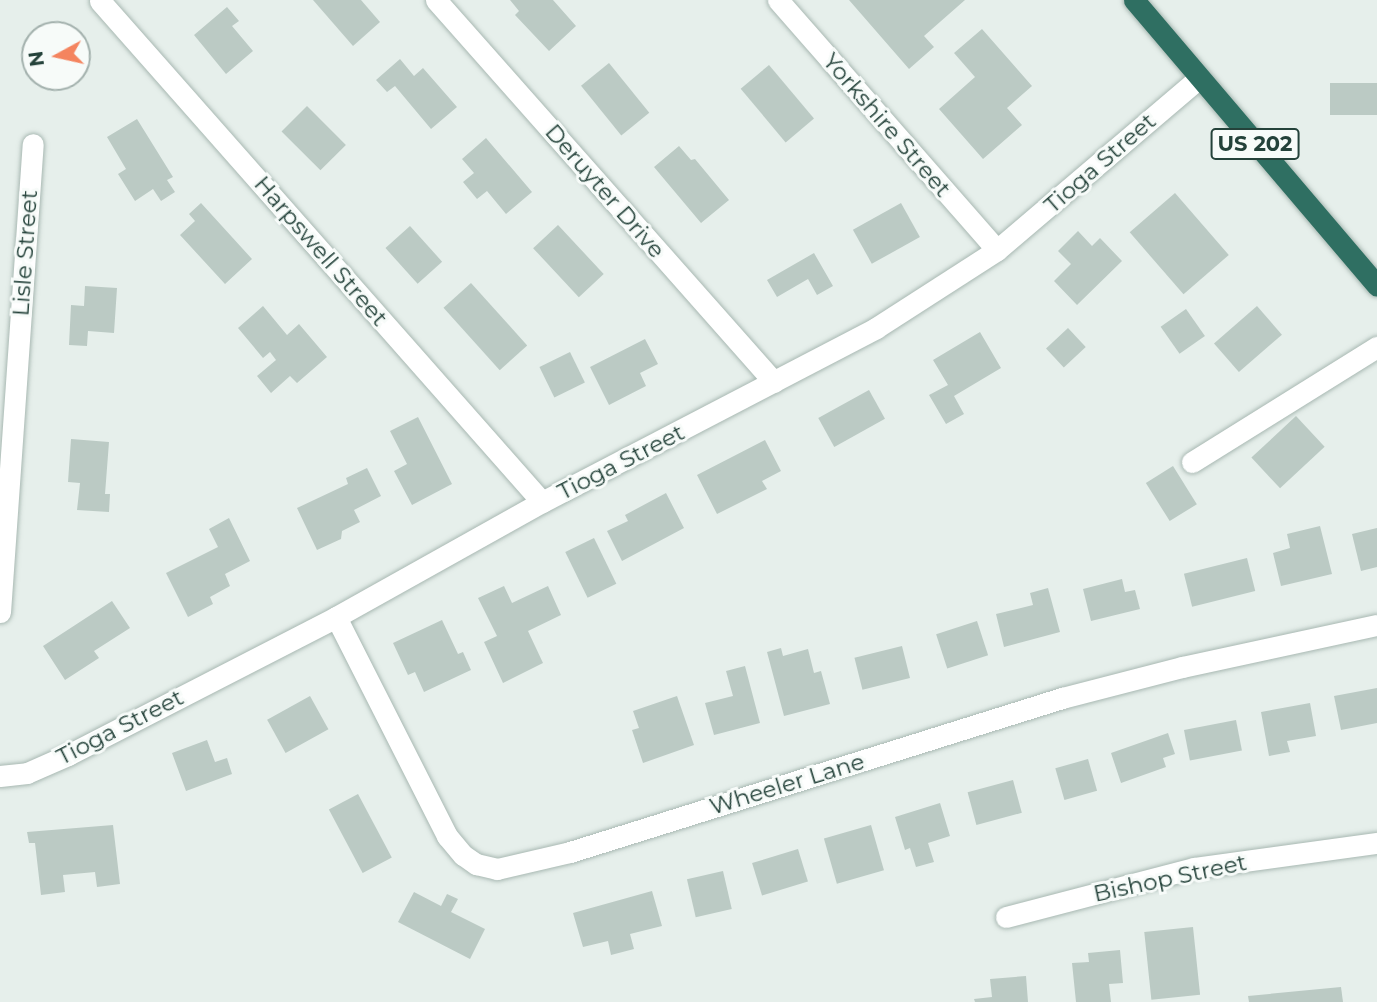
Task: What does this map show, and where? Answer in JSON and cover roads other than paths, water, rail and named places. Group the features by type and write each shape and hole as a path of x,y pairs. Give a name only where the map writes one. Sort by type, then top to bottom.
{"highway":[{"name":"US 202","path":"1134,0 1377,286"}],"street":[{"name":"Deruyter Drive","path":"436,0 774,382"},
{"name":"Yorkshire Street","path":"778,0 997,250"},
{"name":"Harpswell Street","path":"100,1 542,502"},
{"name":"Tioga Street","path":"0,776 27,773 68,755 336,617 542,502 876,328 997,250 1199,78"},
{"name":"Lisle Street","path":"0,612 33,144"},
{"path":"1192,462 1377,346"},
{"name":"Wheeler Lane","path":"336,617 447,836 463,855 477,864 496,869 570,852 1062,698 1182,667 1377,625"},
{"name":"Bishop Street","path":"1006,916 1194,868 1377,843"}]}
